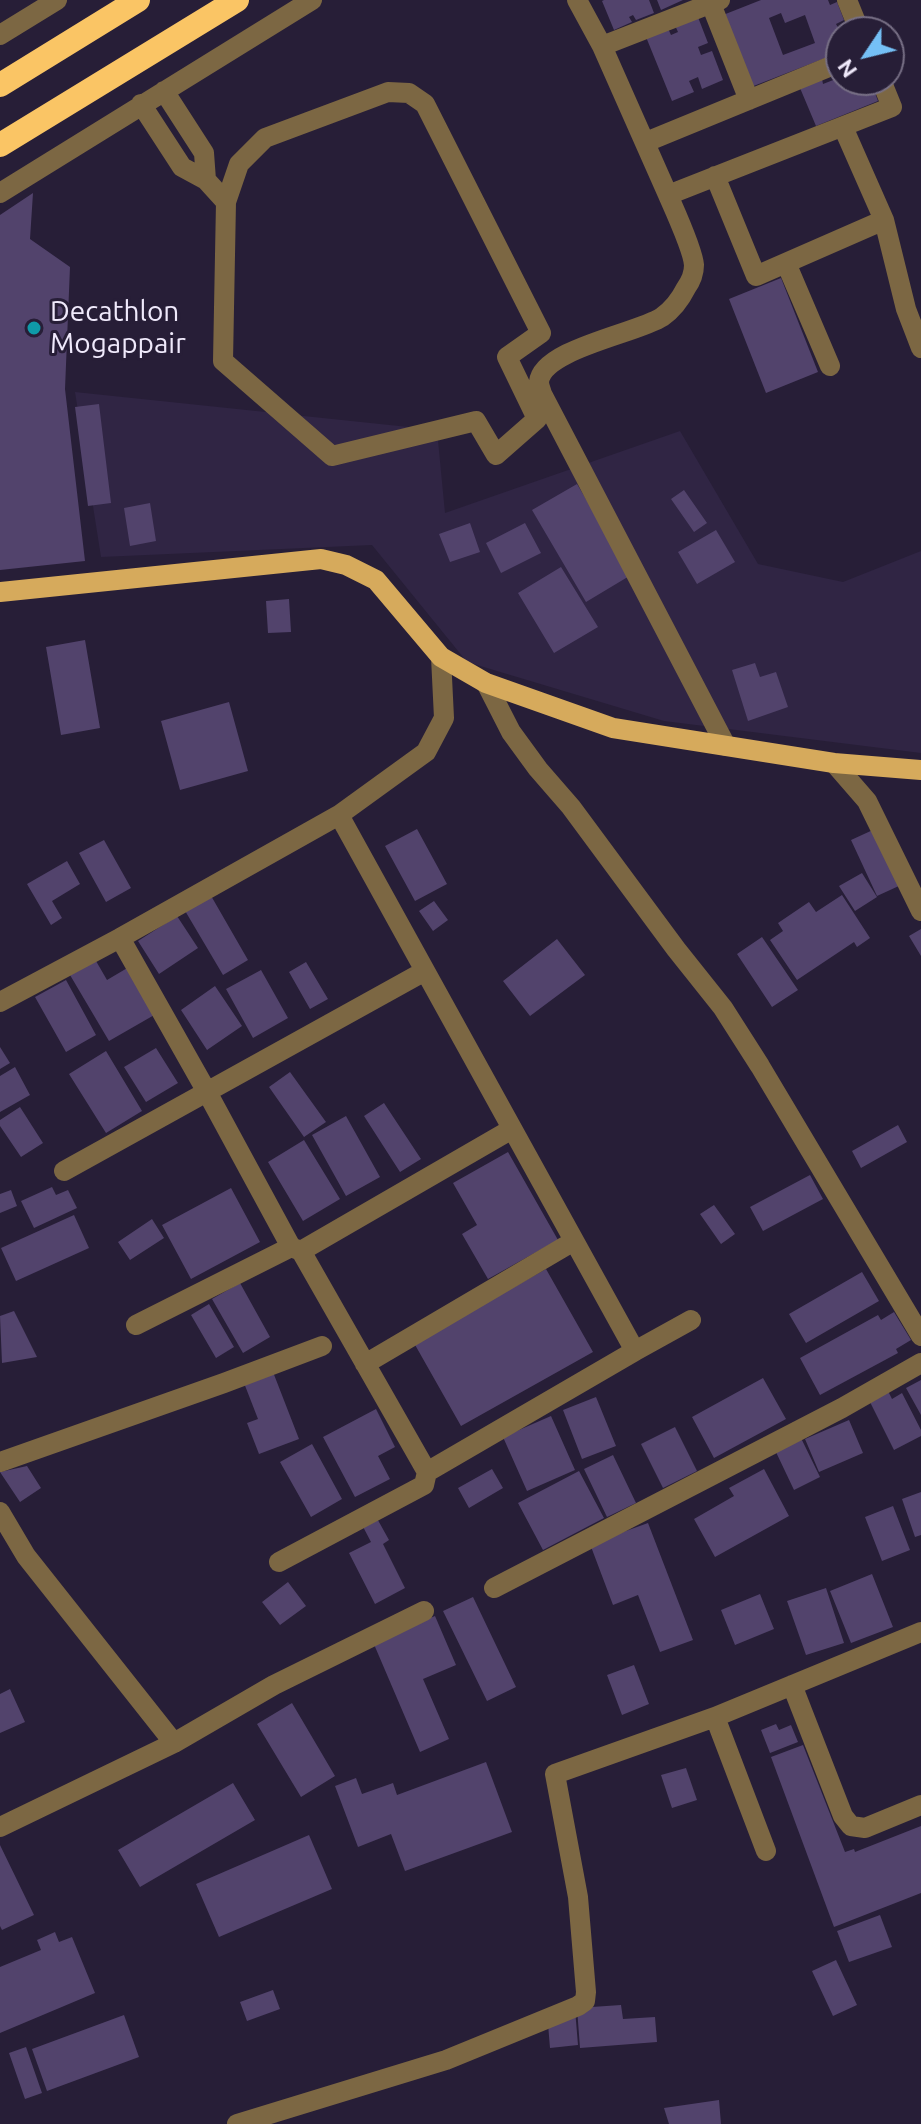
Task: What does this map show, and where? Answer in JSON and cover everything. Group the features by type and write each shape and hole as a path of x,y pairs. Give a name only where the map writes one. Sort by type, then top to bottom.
{"highway":[{"path":"0,85 138,0"},
{"path":"0,145 237,0"}],"main road":[{"path":"0,592 321,559 346,565 376,580 441,657 486,683 613,728 834,763 921,770"}],"street":[{"path":"0,35 57,0"},
{"path":"0,193 312,0"},
{"path":"577,0 646,142 694,263 693,277 682,297 664,316 637,330 583,346 545,368 539,382 542,394 726,746"},
{"path":"602,46 716,2 749,100"},
{"path":"646,142 825,69"},
{"path":"164,91 204,153 206,180"},
{"path":"141,104 182,167 206,180 226,202 223,361 332,456 476,421 496,455 537,419 507,357 541,333 425,104 409,93 388,92 265,138 239,164 226,202"},
{"path":"668,195 892,107 888,96"},
{"path":"843,127 884,220 913,308 921,348"},
{"path":"715,176 756,276 884,220"},
{"path":"786,263 830,366"},
{"path":"0,1002 339,815 426,752 444,718 441,657"},
{"path":"486,683 511,732 723,1008 921,1336"},
{"path":"834,763 867,801 921,911"},
{"path":"339,815 635,1351"},
{"path":"120,938 296,1249 427,1472 424,1485 279,1562"},
{"path":"64,1171 425,971"},
{"path":"136,1325 296,1249 512,1129"},
{"path":"365,1364 574,1241"},
{"path":"427,1472 691,1320"},
{"path":"0,1462 322,1346"},
{"path":"494,1588 842,1408 921,1363"},
{"path":"0,1512 26,1556 174,1743"},
{"path":"0,1827 174,1743 274,1685 424,1611"},
{"path":"237,2124 446,2060 585,2001 578,1897 555,1774 715,1717 921,1632"},
{"path":"792,1685 843,1816 851,1826 865,1828 921,1805"},
{"path":"715,1717 766,1851"}],"shaded area":[{"path":"75,392 437,430 445,513 680,431 758,564 843,582 921,551 921,753 664,721 467,662 372,545 101,557"}],"building":[{"path":"604,0 649,0 654,13 636,20 633,15 629,17 632,22 614,30"},
{"path":"657,0 683,0 661,10"},
{"path":"761,0 828,0 830,5 837,2 842,16 825,16 825,58 751,87 723,15","holes":["781,13 785,23 805,15 815,43 783,55 769,18"]},
{"path":"696,12 708,43 698,47 701,55 712,51 723,80 702,89 698,77 689,81 694,92 672,101 644,32 666,24 671,35 678,32 673,21"},
{"path":"822,79 825,96 876,96 878,101 816,126 800,88"},
{"name":"Decathlon Mogappair","path":"33,193 30,239 70,267 65,389 85,561 0,570 0,215"},
{"path":"781,278 818,372 766,393 729,299"},
{"path":"99,404 111,503 88,506 75,407"},
{"path":"577,484 631,575 586,602 532,510"},
{"path":"684,490 707,523 694,532 671,499"},
{"path":"150,503 156,541 130,546 124,508"},
{"path":"470,523 480,552 450,562 439,534"},
{"path":"525,523 541,553 501,573 486,543"},
{"path":"716,530 735,562 697,584 678,552"},
{"path":"561,567 598,627 554,653 518,593"},
{"path":"289,599 291,632 268,633 266,601"},
{"path":"85,640 100,728 61,735 46,647"},
{"path":"755,663 760,677 776,672 788,707 748,721 732,670"},
{"path":"229,702 248,771 180,790 161,721"},
{"path":"417,829 447,884 415,901 385,846"},
{"path":"875,829 901,885 877,896 851,840"},
{"path":"104,840 131,888 106,902 79,853"},
{"path":"67,861 80,884 52,901 62,918 51,925 27,884"},
{"path":"862,873 877,897 855,911 839,886"},
{"path":"210,894 248,960 223,975 184,909"},
{"path":"842,895 870,938 857,947 854,942 797,980 770,940 783,931 778,923 809,902 816,912"},
{"path":"434,901 448,920 433,931 419,911"},
{"path":"177,916 198,948 159,974 138,941"},
{"path":"921,929 921,956 909,936"},
{"path":"762,937 798,990 772,1007 737,954"},
{"path":"557,939 585,975 530,1016 503,981"},
{"path":"96,961 107,980 129,967 156,1014 109,1041 70,975"},
{"path":"306,962 328,999 310,1009 289,972"},
{"path":"261,970 288,1018 253,1038 226,989"},
{"path":"66,980 96,1035 66,1052 35,997"},
{"path":"215,986 242,1026 207,1050 181,1010"},
{"path":"0,1047 10,1063 0,1069"},
{"path":"156,1048 178,1083 146,1102 124,1067"},
{"path":"106,1051 142,1111 106,1133 69,1074"},
{"path":"15,1067 30,1095 0,1112 0,1076"},
{"path":"290,1072 326,1122 304,1137 269,1087"},
{"path":"384,1103 421,1159 400,1172 364,1116"},
{"path":"20,1107 43,1143 21,1157 0,1126 0,1120"},
{"path":"346,1116 380,1177 346,1196 312,1135"},
{"path":"898,1125 907,1142 861,1168 852,1151"},
{"path":"304,1140 340,1199 303,1221 268,1162"},
{"path":"508,1152 558,1240 488,1279 462,1234 477,1225 453,1183"},
{"path":"810,1175 823,1199 763,1231 750,1207"},
{"path":"52,1187 56,1195 68,1190 77,1208 34,1228 21,1201"},
{"path":"231,1188 260,1242 191,1279 162,1225"},
{"path":"11,1190 17,1206 0,1213 0,1194"},
{"path":"714,1205 735,1234 721,1244 700,1214"},
{"path":"74,1215 89,1248 16,1281 1,1248"},
{"path":"152,1219 164,1238 130,1260 118,1242"},
{"path":"546,1269 593,1352 461,1426 414,1343"},
{"path":"862,1272 879,1301 806,1343 789,1314"},
{"path":"240,1283 270,1337 243,1353 212,1299"},
{"path":"209,1304 234,1347 216,1358 191,1315"},
{"path":"14,1311 37,1357 2,1363 0,1316"},
{"path":"894,1312 911,1340 896,1349 898,1353 820,1395 800,1358 878,1315 881,1320"},
{"path":"273,1372 299,1439 259,1454 247,1423 258,1419 244,1383"},
{"path":"763,1378 786,1419 714,1458 692,1417"},
{"path":"921,1380 921,1415 906,1388"},
{"path":"888,1391 892,1399 902,1393 921,1430 921,1436 894,1450 869,1400"},
{"path":"596,1397 616,1446 582,1459 563,1410"},
{"path":"376,1409 395,1447 378,1456 390,1479 355,1497 323,1437"},
{"path":"551,1416 575,1470 527,1491 503,1437"},
{"path":"849,1420 863,1453 819,1472 805,1439"},
{"path":"675,1427 697,1471 663,1488 641,1444"},
{"path":"801,1438 820,1477 794,1490 775,1450"},
{"path":"312,1444 342,1499 311,1517 280,1462"},
{"path":"613,1455 636,1503 607,1517 584,1469"},
{"path":"27,1466 41,1488 20,1502 0,1472"},
{"path":"492,1469 503,1488 469,1508 458,1488"},
{"path":"764,1469 789,1516 715,1557 694,1519 734,1496 729,1488"},
{"path":"579,1471 604,1518 543,1550 518,1503"},
{"path":"921,1492 921,1535 915,1537 902,1499"},
{"path":"893,1506 910,1550 882,1561 865,1517"},
{"path":"374,1513 389,1540 383,1544 405,1588 375,1604 349,1553 371,1542 360,1521"},
{"path":"648,1523 693,1640 660,1652 638,1595 613,1605 590,1544"},
{"path":"872,1574 893,1627 851,1643 830,1591"},
{"path":"288,1582 306,1606 280,1625 262,1602"},
{"path":"826,1588 844,1643 806,1655 787,1601"},
{"path":"760,1594 774,1629 735,1645 721,1610"},
{"path":"473,1597 516,1687 487,1701 443,1611"},
{"path":"435,1616 456,1665 423,1679 449,1739 420,1752 373,1642"},
{"path":"634,1665 649,1704 622,1715 607,1675"},
{"path":"10,1689 25,1722 0,1733 0,1694"},
{"path":"292,1703 335,1776 301,1797 257,1724"},
{"path":"776,1724 779,1730 791,1725 798,1742 770,1753 761,1730"},
{"path":"803,1745 845,1852 854,1849 855,1852 921,1826 921,1893 834,1927 771,1757"},
{"path":"486,1762 512,1832 405,1871 391,1834 358,1847 335,1786 356,1778 362,1794 393,1783 397,1795"},
{"path":"686,1768 697,1800 672,1808 661,1775"},
{"path":"233,1783 255,1820 140,1887 118,1850"},
{"path":"309,1835 332,1889 219,1937 196,1884"},
{"path":"0,1845 34,1915 2,1930 0,1926"},
{"path":"880,1915 892,1947 849,1962 837,1931"},
{"path":"55,1932 59,1942 72,1937 95,1993 0,2033 0,1967 41,1950 37,1940"},
{"path":"836,1960 857,2005 833,2016 812,1971"},
{"path":"273,1990 280,2009 247,2021 240,2002"},
{"path":"621,2005 623,2019 655,2017 657,2042 580,2048 577,2008"},
{"path":"575,2009 578,2045 550,2048 547,2012"},
{"path":"124,2015 139,2057 47,2091 32,2049"},
{"path":"26,2047 42,2093 25,2099 9,2053"},
{"path":"719,2100 721,2124 669,2124 664,2108"}],"place":[{"name":"Decathlon Mogappair","path":"34,328"}]}
